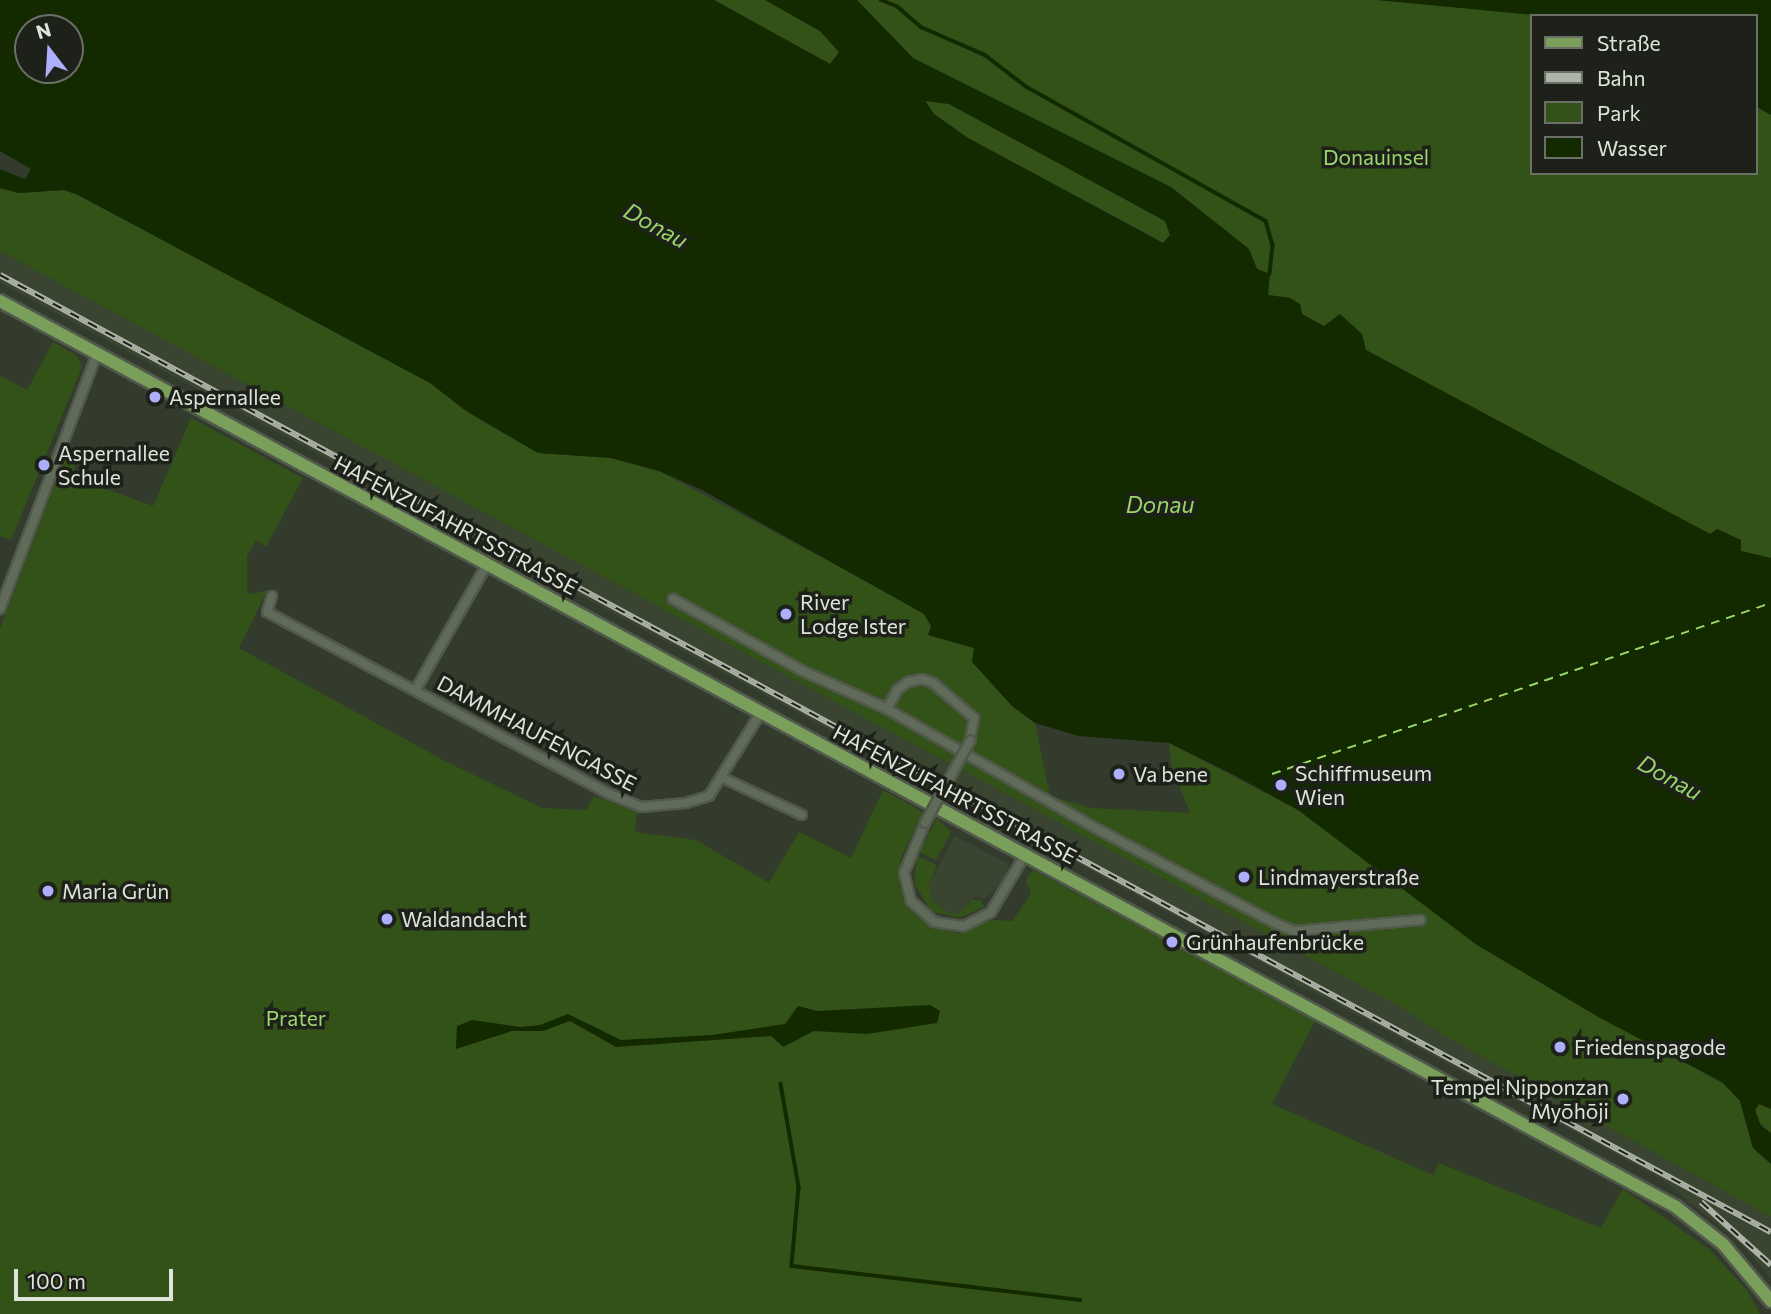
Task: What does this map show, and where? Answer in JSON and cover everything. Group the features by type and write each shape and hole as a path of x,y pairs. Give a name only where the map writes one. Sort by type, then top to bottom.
{"main road":[{"name":"HAFENZUFAHRTSSTRASSE","path":"0,301 1026,853 1676,1207 1723,1244 1771,1301"}],"street":[{"path":"0,609 97,353"},
{"name":"DAMMHAUFENGASSE","path":"416,689 488,563"},
{"name":"DAMMHAUFENGASSE","path":"272,596 267,612 607,793 641,807 686,803 709,796 723,778 761,712"},
{"path":"673,599 803,671 887,709 1101,831 1294,931 1421,920"},
{"path":"887,709 908,682 922,679 933,683 974,718 970,741 925,823 904,873 911,901 934,922 964,926 991,912 1026,853"},
{"path":"723,778 802,815"}],"shaded area":[{"path":"0,251 1399,1006 1452,1040 1771,1217 1771,1278 1740,1243 1660,1178 1316,993 1297,986 1292,979 0,283"},
{"path":"955,836 1007,863 1008,868 999,886 984,899 976,896 958,914 947,912 932,900 929,885"}],"green space":[{"path":"714,0 765,0 820,31 839,52 830,64"},
{"name":"Donauinsel","path":"857,0 1377,0 1532,14 1530,175 1757,175 1757,107 1771,115 1771,558 1740,551 1717,529 1711,534 1532,442 1366,350 1362,334 1324,326 1302,314 1290,298 1268,295 1249,249 1171,187 913,58"},
{"path":"925,100 949,104 1166,221 1170,235 1164,243 968,138 934,114"},
{"path":"0,188 19,193 64,190 78,195 430,383 466,411 538,453 611,458 659,471 883,590 924,614 931,626 928,635 975,648 1012,706 1035,723 1050,796 1091,808 1190,813 1171,765 1169,743 1298,810 1477,945 1730,1088 1740,1101 1753,1148 1771,1164 1771,1217 1452,1040 1399,1006 0,251"},
{"path":"53,342 77,356 82,367 11,540 0,536 0,376 27,390"},
{"name":"Prater","path":"191,418 303,478 266,547 256,540 247,556 247,594 267,591 239,648 445,761 542,808 586,810 594,796 637,812 635,832 696,840 769,883 799,832 851,858 883,790 923,812 901,858 899,884 909,909 931,927 958,933 992,920 1012,921 1031,894 1026,880 1033,870 1315,1021 1272,1104 1433,1175 1439,1163 1601,1228 1623,1189 1709,1249 1747,1290 1760,1314 0,1314 0,629 64,460 77,454 73,477 153,506"},
{"path":"937,818 951,832 936,860 919,852"},
{"path":"917,856 937,865 929,885 932,900 947,912 958,914 972,900 981,900 984,907 959,918 931,911 914,883"},
{"path":"1759,1104 1771,1109 1771,1133 1757,1120 1755,1106"}],"water":[{"name":"Donau","path":"0,0 714,0 830,64 839,52 820,31 765,0 857,0 913,58 1171,187 1249,249 1257,269 1270,274 1268,295 1290,298 1300,304 1302,314 1324,326 1340,314 1362,334 1366,350 1710,534 1717,529 1741,540 1741,551 1771,558 1771,1109 1759,1104 1755,1110 1761,1126 1771,1133 1771,1164 1753,1148 1740,1101 1722,1082 1600,1018 1477,945 1298,810 1169,743 1079,736 1035,723 1012,706 972,662 974,648 928,635 931,626 924,614 702,490 659,471 611,458 538,453 466,411 430,383 78,195 64,190 19,193 0,188 0,169 25,179 31,169 0,151","holes":["925,101 949,104 1165,221 1170,235 1163,243 968,138 934,114"]},
{"path":"1377,0 1771,0 1771,115 1757,107 1757,14 1530,15"},
{"path":"930,1005 940,1011 937,1023 867,1034 814,1031 783,1047 771,1036 616,1047 570,1021 543,1031 512,1031 456,1049 457,1026 472,1020 520,1027 540,1025 568,1014 621,1040 712,1035 785,1024 798,1006 817,1011"}],"waterway":[{"path":"881,0 897,6 921,27 985,55 1027,87 1266,221 1273,245 1270,274"},
{"path":"781,1084 799,1187 792,1266 1080,1300"}],"ferry route":[{"path":"1272,774 1771,603"}],"railway":[{"path":"0,275 1771,1232"},
{"path":"1701,1202 1771,1265"}],"place":[{"name":"Aspernallee","path":"155,397"},
{"name":"Aspernallee Schule","path":"44,465"},
{"name":"River Lodge Ister","path":"786,614"},
{"name":"Va bene","path":"1119,774"},
{"name":"Schiffmuseum Wien","path":"1281,785"},
{"name":"Lindmayerstraße","path":"1244,877"},
{"name":"Maria Grün","path":"48,891"},
{"name":"Waldandacht","path":"387,919"},
{"name":"Grünhaufenbrücke","path":"1172,942"},
{"name":"Friedenspagode","path":"1560,1047"},
{"name":"Tempel Nipponzan Myōhōji","path":"1623,1099"}]}
